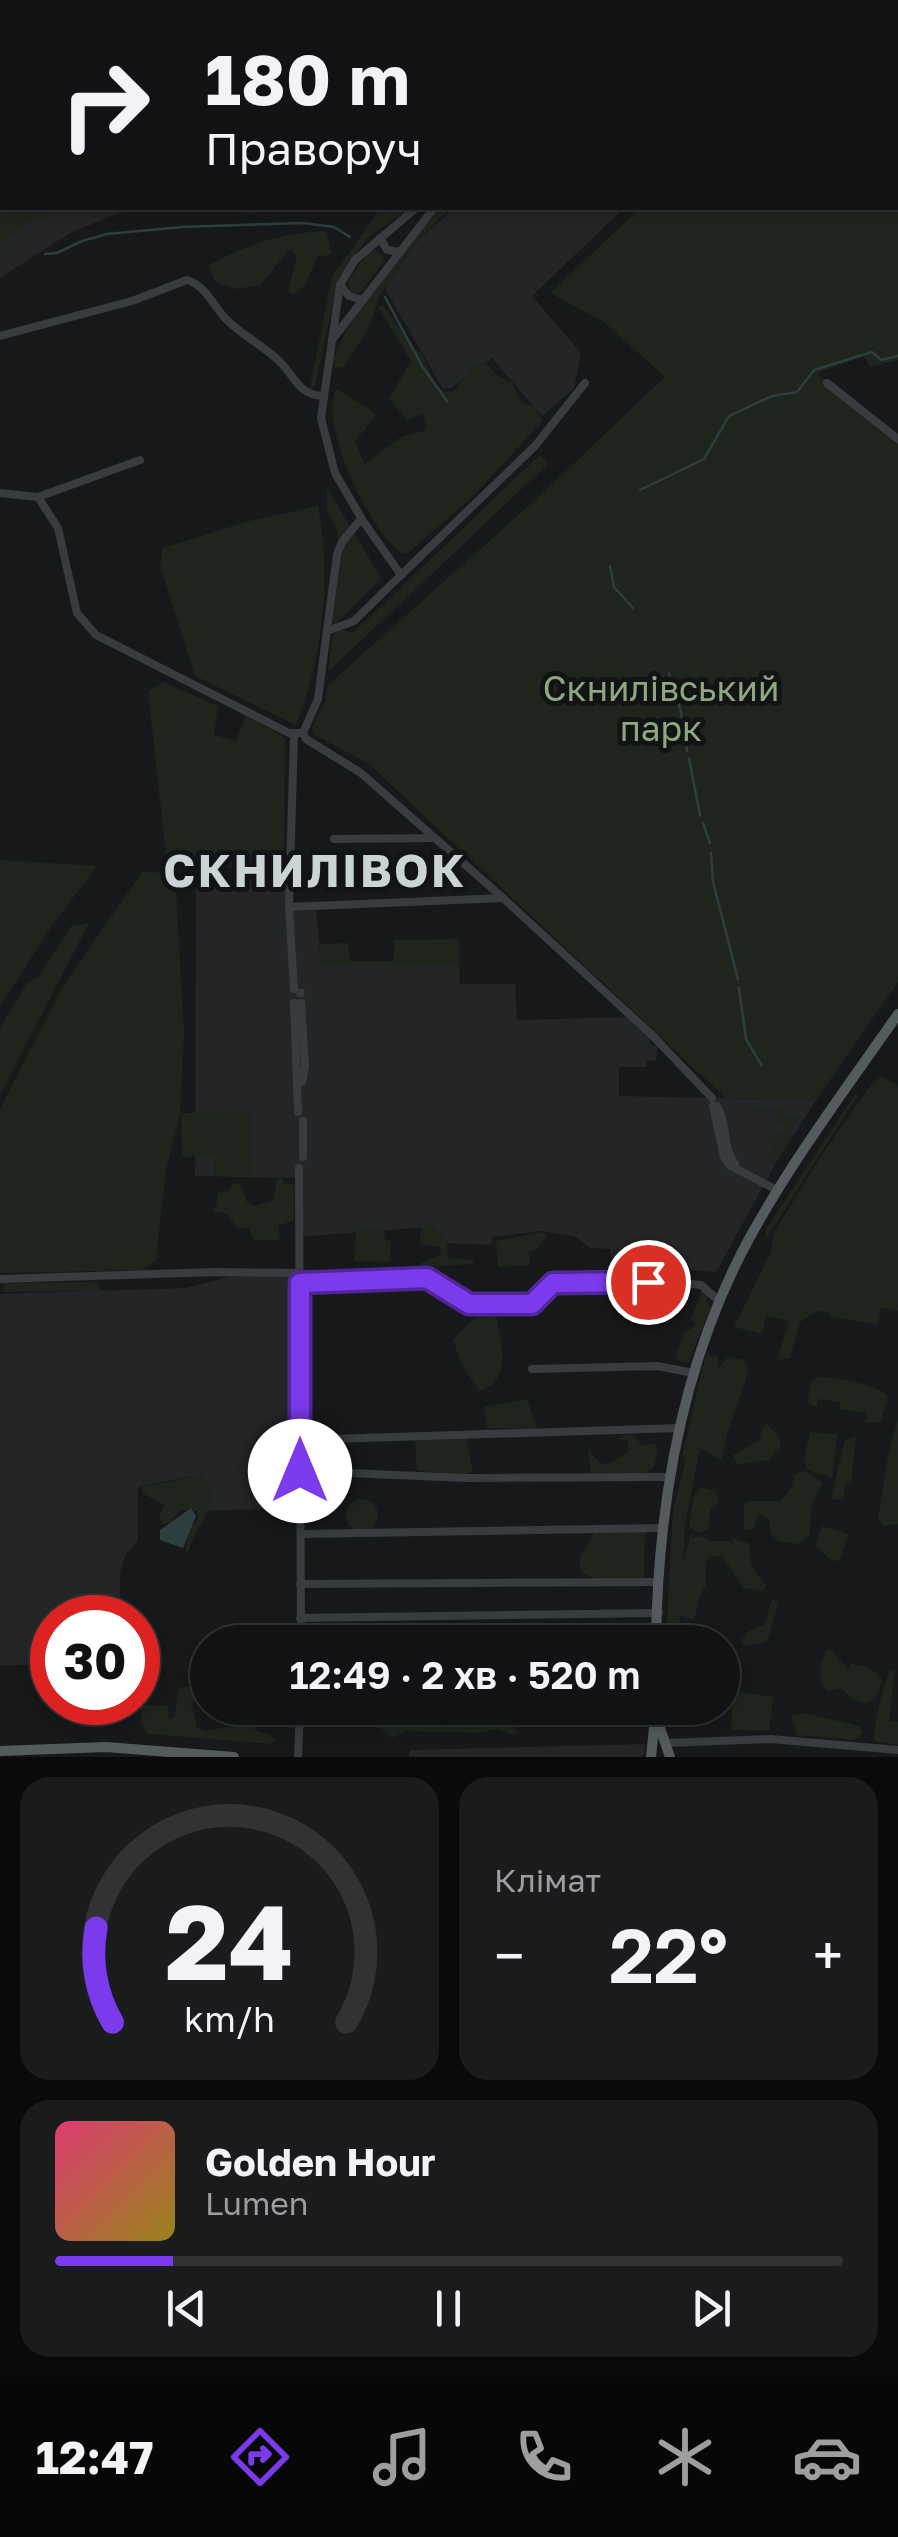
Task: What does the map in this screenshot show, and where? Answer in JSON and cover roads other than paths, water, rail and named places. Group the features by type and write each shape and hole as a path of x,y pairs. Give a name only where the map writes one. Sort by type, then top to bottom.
{"main road":[{"path":"658,1625 662,1528 669,1477 694,1373 720,1302 777,1190 898,1014"},
{"path":"651,1757 655,1725"},
{"path":"660,1725 670,1757"},
{"path":"0,1752 106,1747 234,1757"}],"street":[{"path":"401,575 334,472 320,418 340,285 355,260 414,210"},
{"path":"330,344 432,210"},
{"path":"380,238 387,250 400,252"},
{"path":"0,336 132,301 180,281 192,280 247,339 281,362 297,386 310,396 322,396"},
{"path":"340,285 349,296 363,300"},
{"path":"326,631 354,621 535,446 585,382"},
{"path":"828,383 898,439"},
{"path":"0,494 38,497 140,460"},
{"path":"38,497 58,528 78,613 96,635 298,734 361,774 652,1036 714,1103 724,1157 729,1164 777,1190"},
{"path":"296,987 290,908 298,734 318,699 337,554 342,542 362,520"},
{"path":"334,839 432,838"},
{"path":"290,908 503,898"},
{"path":"298,1003 300,1625"},
{"path":"0,1279 216,1272 300,1278 427,1278 469,1304 532,1304 553,1283 648,1282 701,1285 720,1302"},
{"path":"532,1369 657,1366 694,1373"},
{"path":"300,1440 679,1428"},
{"path":"300,1471 466,1478 669,1477"},
{"path":"301,1534 662,1528"},
{"path":"300,1584 659,1582"},
{"path":"300,1618 659,1613"},
{"path":"298,1757 299,1725"},
{"path":"665,1743 771,1739 898,1750"}],"waterway":[{"path":"45,254 107,234 182,227 303,223 334,227 350,237"},
{"path":"385,297 422,366 447,401"},
{"path":"640,490 704,459 729,416 772,396 797,392 814,370 872,352 881,360 898,356"},
{"path":"610,566 614,587 633,608"},
{"path":"669,673 687,751"},
{"path":"689,758 700,815"},
{"path":"703,823 710,843"},
{"path":"711,853 713,882 738,979"},
{"path":"739,988 746,1039 762,1066"}],"tunnel":[{"path":"300,989 301,1003"}],"district":[{"name":"СКНИЛІВОК","path":"315,871"}],"park label":[{"name":"Скнилівський парк","path":"661,709"}]}
